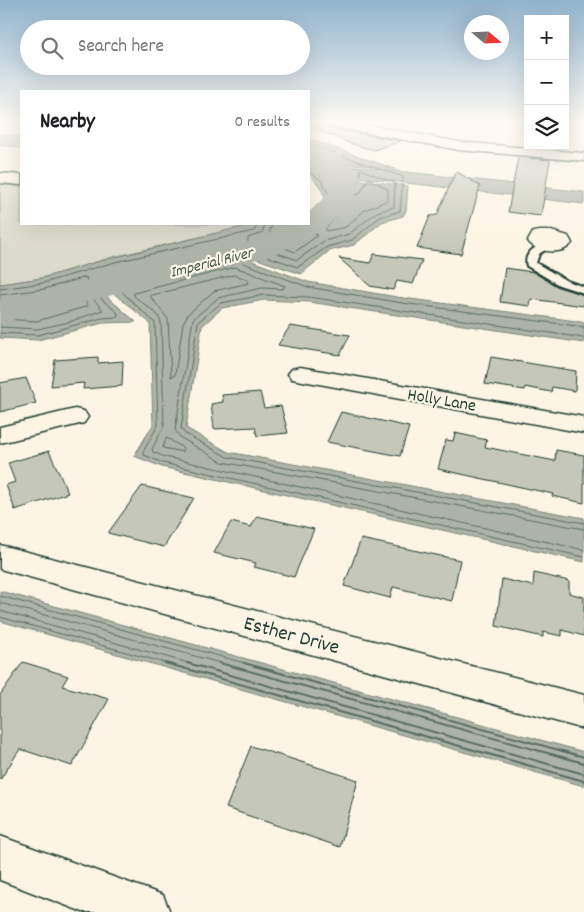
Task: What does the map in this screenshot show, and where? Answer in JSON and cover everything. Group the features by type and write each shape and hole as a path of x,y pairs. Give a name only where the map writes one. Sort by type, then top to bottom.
{"street":[{"path":"0,178 20,180"},
{"path":"555,244 584,245"},
{"name":"Holly Lane","path":"300,374 584,424"},
{"path":"0,435 75,417"},
{"name":"Esther Drive","path":"0,557 584,712"},
{"path":"0,858 146,912"}],"lane":[{"path":"555,244 534,252 531,257 531,264 552,275 566,286 584,290"}],"shaded area":[{"path":"0,184 20,187 20,225 261,225 238,228 113,257 42,278 0,284"}],"water":[{"path":"310,165 331,165 344,178 408,186 406,211 403,216 382,222 354,245 329,251 301,274 234,251 98,285 97,288 136,322 103,323 38,340 0,338 0,284 42,278 100,261 238,228 261,225 310,225 310,215 318,211 325,197 310,174"},
{"path":"338,165 584,192 584,204 348,176"},
{"path":"359,165 382,165 395,169"},
{"path":"236,255 308,282 403,298 584,322 584,343 309,302 264,300 222,308 202,326 186,428 228,452 584,518 584,562 162,467 134,456 153,425 150,323 106,287"},
{"path":"0,591 584,752 584,786 0,621"}],"building":[{"path":"517,165 549,165 541,216 508,212"},
{"path":"456,171 480,186 461,254 417,248 430,216 437,215"},
{"path":"374,254 422,260 413,284 397,281 393,290 370,286 339,258 370,263"},
{"path":"505,268 533,272 558,287 584,295 584,306 531,299 530,306 500,302"},
{"path":"290,326 350,335 340,355 278,345"},
{"path":"98,357 98,363 123,361 122,386 83,389 84,383 51,386 55,360"},
{"path":"491,357 576,371 575,391 552,387 551,392 525,387 525,390 485,384"},
{"path":"26,378 36,403 0,412 0,383"},
{"path":"260,392 264,408 281,406 288,433 257,436 255,427 214,429 211,404 223,402 222,395"},
{"path":"341,412 409,427 400,456 327,442"},
{"path":"455,433 487,440 485,447 555,461 556,450 584,455 584,503 552,496 553,494 438,469 446,440 453,441"},
{"path":"49,451 68,493 15,510 6,485 15,482 8,463"},
{"path":"142,486 194,498 164,547 108,533"},
{"path":"257,516 314,529 294,577 254,567 256,563 214,553 231,522 251,527"},
{"path":"361,539 460,560 452,601 393,587 390,598 344,586"},
{"path":"534,573 569,581 569,593 584,597 584,636 562,630 562,636 543,632 543,637 496,626 502,579 533,586"},
{"path":"23,662 68,676 62,686 109,699 72,766 20,749 0,780 0,695"},
{"path":"251,746 358,780 340,847 226,808"}],"waterway":[{"name":"Imperial River","path":"310,224 340,199 348,176 337,165"},
{"name":"Imperial River","path":"0,312 263,248 309,225"}]}
